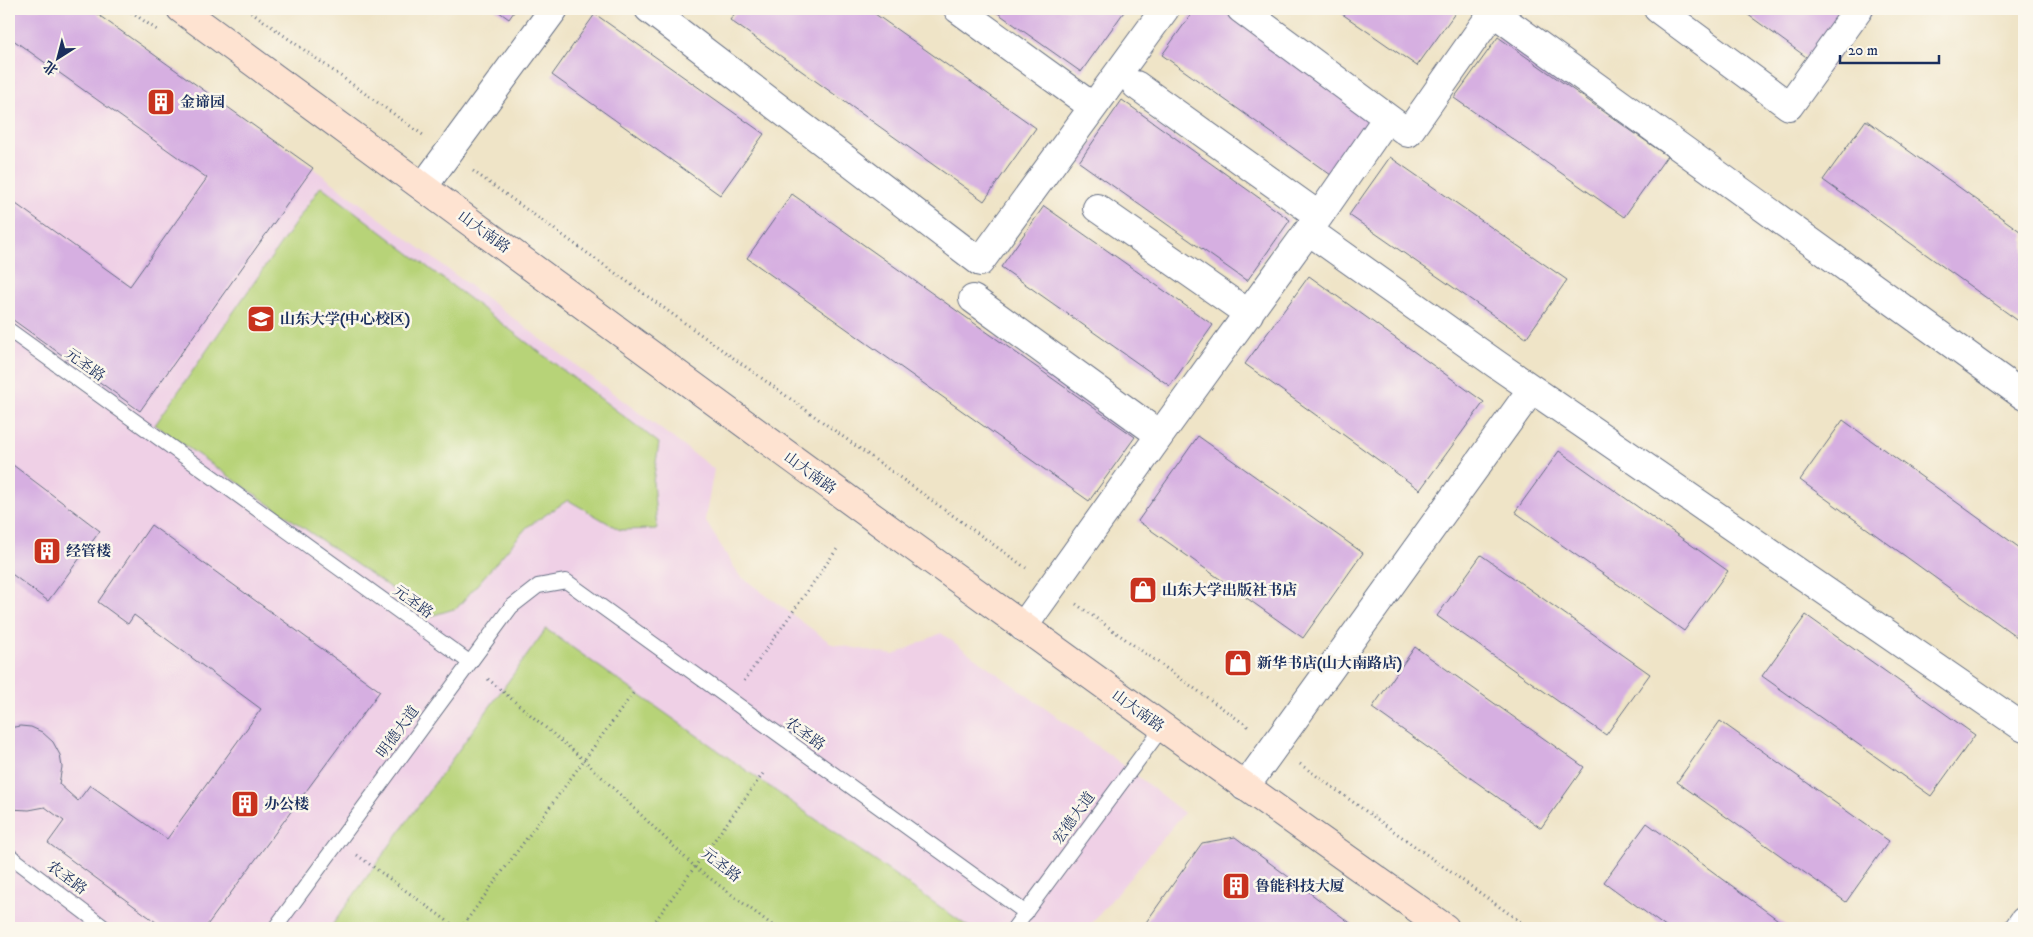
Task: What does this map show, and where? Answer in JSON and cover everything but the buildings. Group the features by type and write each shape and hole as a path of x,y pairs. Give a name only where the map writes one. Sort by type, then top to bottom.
{"main road":[{"name":"山大南路","path":"181,9 1023,627 1162,728 1445,928"}],"street":[{"path":"422,187 554,9"},
{"path":"958,9 1093,107"},
{"path":"1241,9 1408,133 1494,10 2024,396"},
{"path":"1658,9 1789,106 1859,9"},
{"path":"661,12 980,262 1093,107 1160,10"},
{"path":"1136,86 1532,389 2024,728"},
{"path":"1023,627 1314,224 1387,118"},
{"path":"1098,208 1249,314"},
{"path":"973,300 1160,435"},
{"path":"1245,787 1532,389"},
{"path":"2019,928 2024,921"}],"lane":[{"name":"元圣路","path":"9,330 469,662"},
{"name":"明德大道","path":"275,928 511,606 538,586 566,581"},
{"name":"农圣路","path":"566,581 1026,913"},
{"name":"宏德大道","path":"1014,928 1162,728"},
{"name":"农圣路","path":"9,854 105,928"}],"path":[{"path":"247,9 426,137"},
{"path":"466,166 1034,573"},
{"path":"730,700 837,549"},
{"path":"1074,602 1253,730"},
{"name":"元圣路","path":"469,662 584,760 695,867 776,928"},
{"path":"338,841 459,928 634,692"},
{"path":"1293,760 1529,928"},
{"path":"650,928 765,771"}],"shaded area":[{"name":"山东大学(中心校区)","path":"9,9 90,9 313,168 714,469 705,520 739,575 832,644 894,655 941,633 1122,764 1184,813 1088,928 9,928"}],"green space":[{"path":"321,186 659,443 653,482 657,529 620,530 568,500 527,527 457,608 431,616 155,425"},
{"path":"546,629 970,928 330,928"}],"place":[{"name":"金谛园","path":"161,102"},
{"name":"山东大学(中心校区)","path":"261,319"},
{"name":"经管楼","path":"47,551"},
{"name":"山东大学出版社书店","path":"1143,590"},
{"name":"新华书店(山大南路店)","path":"1238,663"},
{"name":"办公楼","path":"245,804"},
{"name":"鲁能科技大厦","path":"1236,886"}]}
